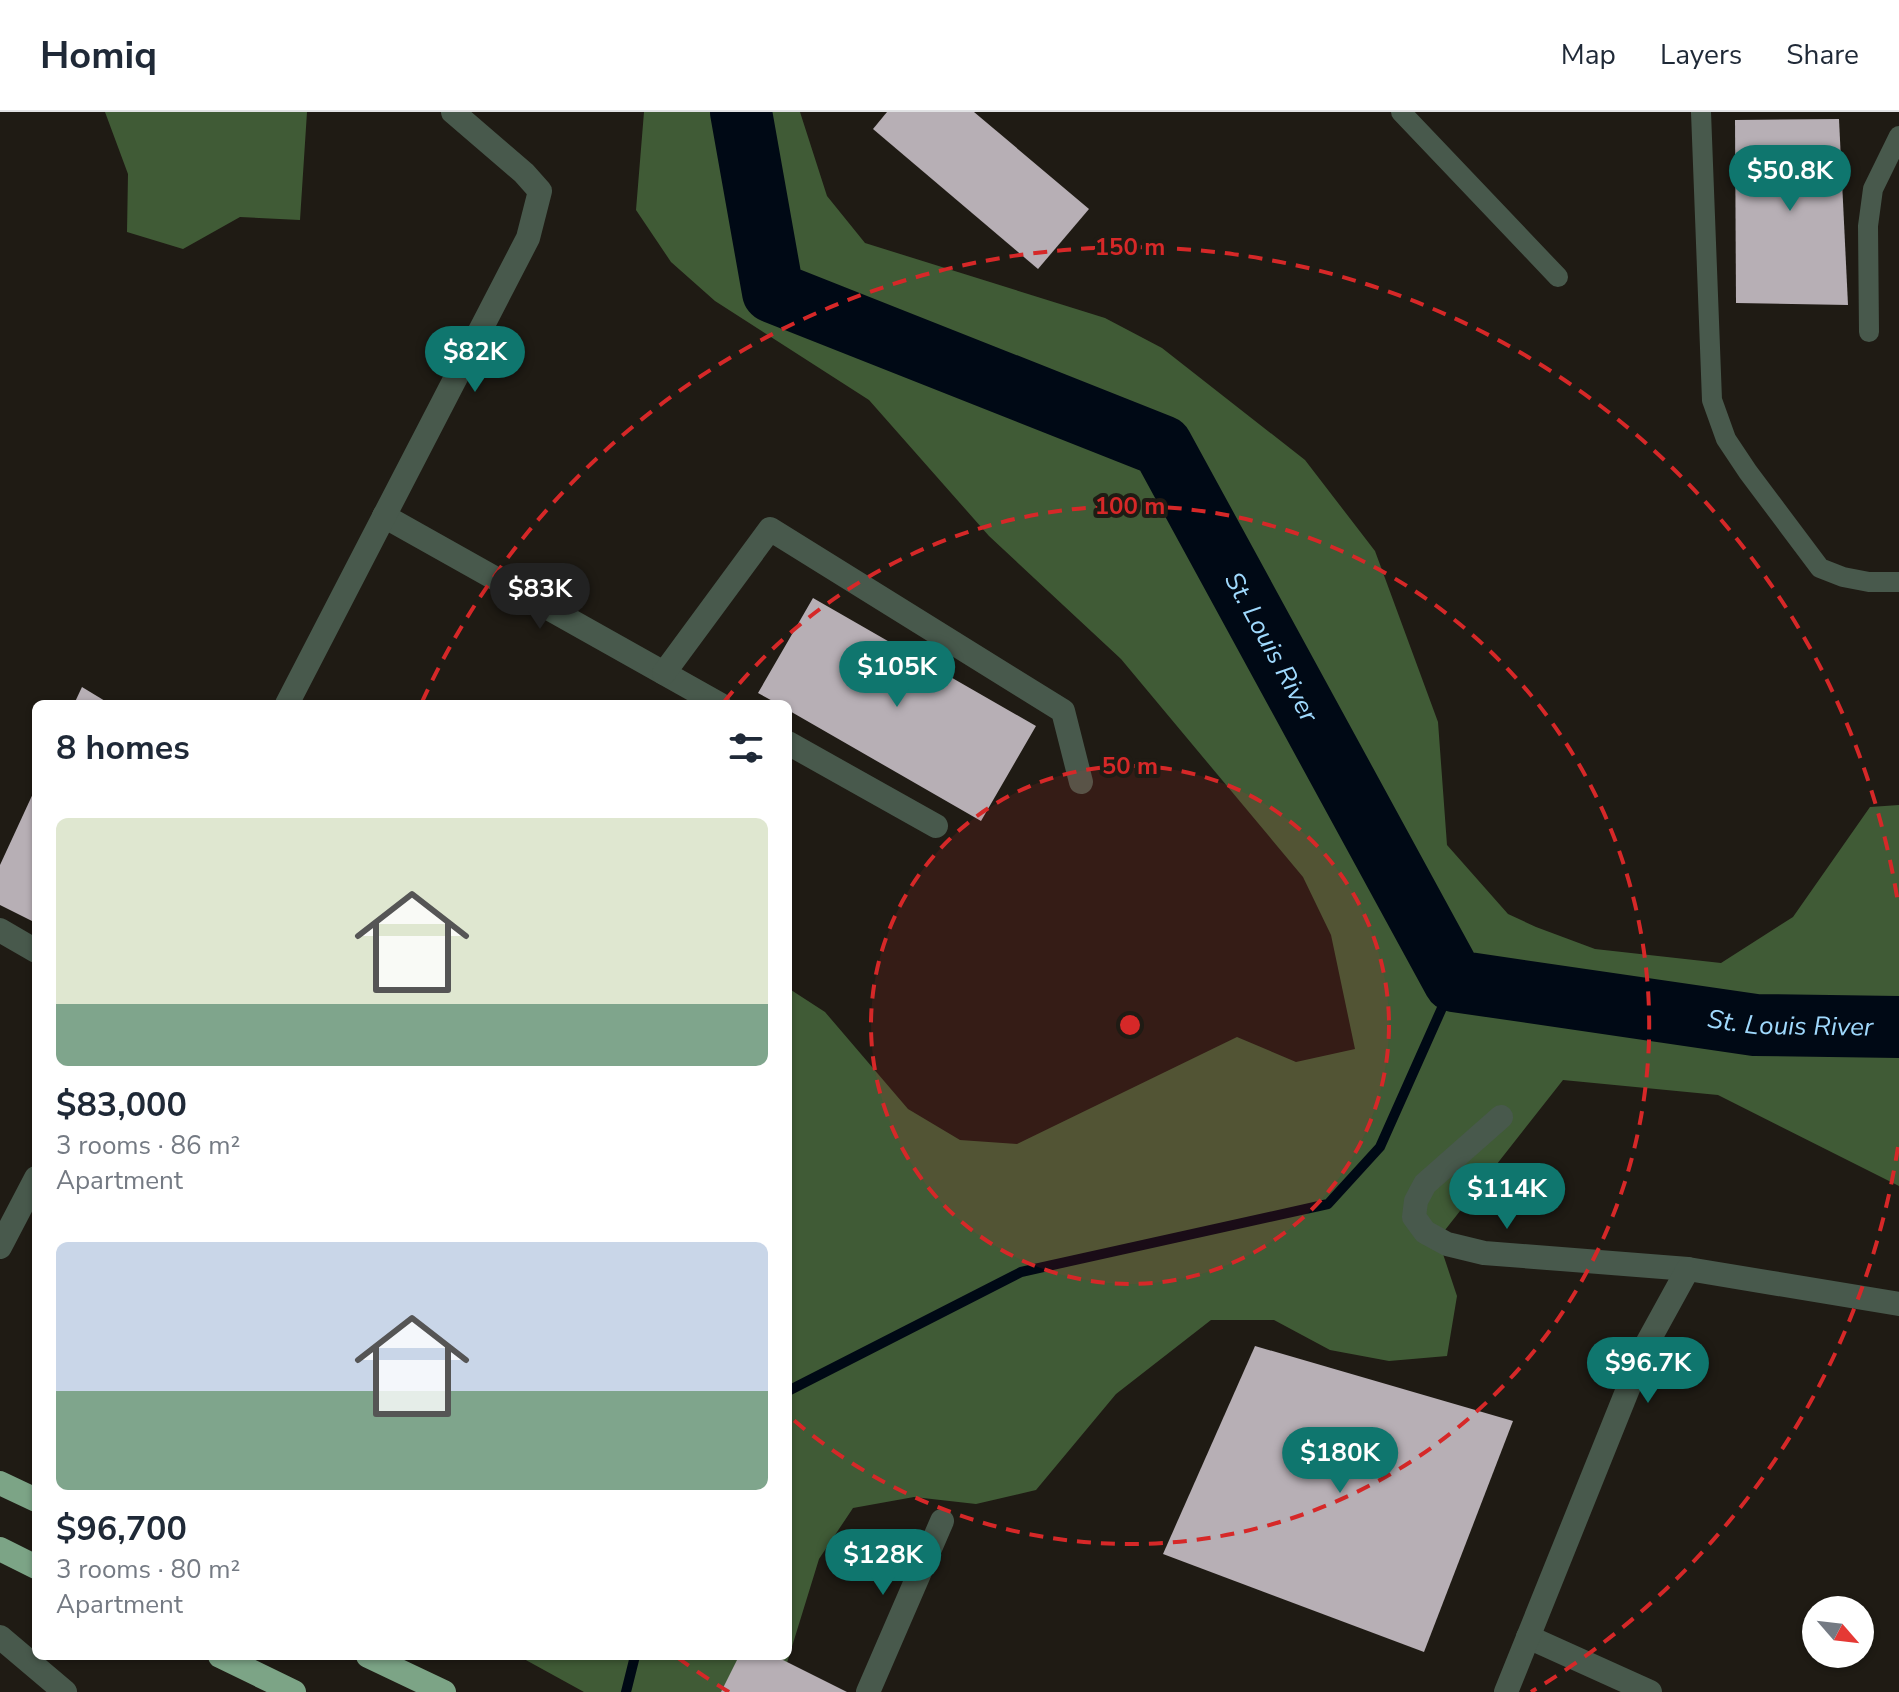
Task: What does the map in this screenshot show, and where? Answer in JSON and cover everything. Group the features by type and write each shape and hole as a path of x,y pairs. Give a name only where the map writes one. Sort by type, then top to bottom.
{"highway":[{"path":"0,1483 32,1498"},
{"path":"0,1549 32,1565"},
{"path":"227,1660 279,1689"},
{"path":"376,1660 444,1692"}],"street":[{"path":"289,700 528,238 540,191 524,173 453,112"},
{"path":"384,516 712,700"},
{"path":"664,673 770,529 1063,711 1081,782"},
{"path":"792,745 936,826"},
{"path":"0,930 32,949"},
{"path":"1501,1117 1425,1184 1416,1201 1414,1217 1425,1232 1447,1244 1484,1253 1688,1269 1899,1304"},
{"path":"0,1247 32,1186"},
{"path":"1506,1692 1644,1349 1688,1269"},
{"path":"868,1692 942,1521"},
{"path":"0,1637 65,1692"},
{"path":"1528,1637 1650,1692"}],"lane":[{"path":"1401,112 1558,277"},
{"path":"1701,112 1712,400 1726,439 1820,568 1869,582 1899,582"},
{"path":"1869,332 1868,226 1873,189 1899,136"}],"green space":[{"path":"105,112 307,112 300,220 240,217 183,249 127,232 128,174"},
{"path":"644,112 800,112 827,196 865,243 1105,318 1162,348 1305,460 1375,551 1438,722 1447,845 1508,914 1595,949 1721,963 1793,917 1870,807 1899,805 1899,1186 1718,1095 1563,1080 1438,1239 1457,1296 1447,1356 1389,1361 1330,1350 1274,1320 1211,1320 1116,1394 1036,1490 976,1504 914,1497 853,1508 819,1559 792,1647 792,991 825,1012 908,1109 960,1140 1017,1144 1237,1037 1296,1062 1355,1049 1331,935 1303,877 1121,659 989,536 869,400 715,301 671,262 636,210"},
{"path":"526,1660 788,1660 778,1692 584,1692"}],"building":[{"path":"887,112 974,112 1089,209 1038,269 873,129"},
{"path":"1839,119 1848,305 1736,303 1735,120"},
{"path":"813,598 1036,726 981,821 792,712 792,700 771,700 758,693"},
{"path":"82,687 103,700 76,700"},
{"path":"32,796 32,921 0,905 0,865"},
{"path":"1255,1346 1513,1421 1424,1652 1163,1554"},
{"path":"737,1660 783,1660 847,1692 721,1692"}],"waterway":[{"name":"St. Louis River","path":"741,112 773,292 1162,446 1454,981 1755,1025 1899,1027"},
{"path":"792,1389 1021,1272 1328,1204 1380,1147 1454,981"},
{"path":"626,1692 634,1660"}]}
